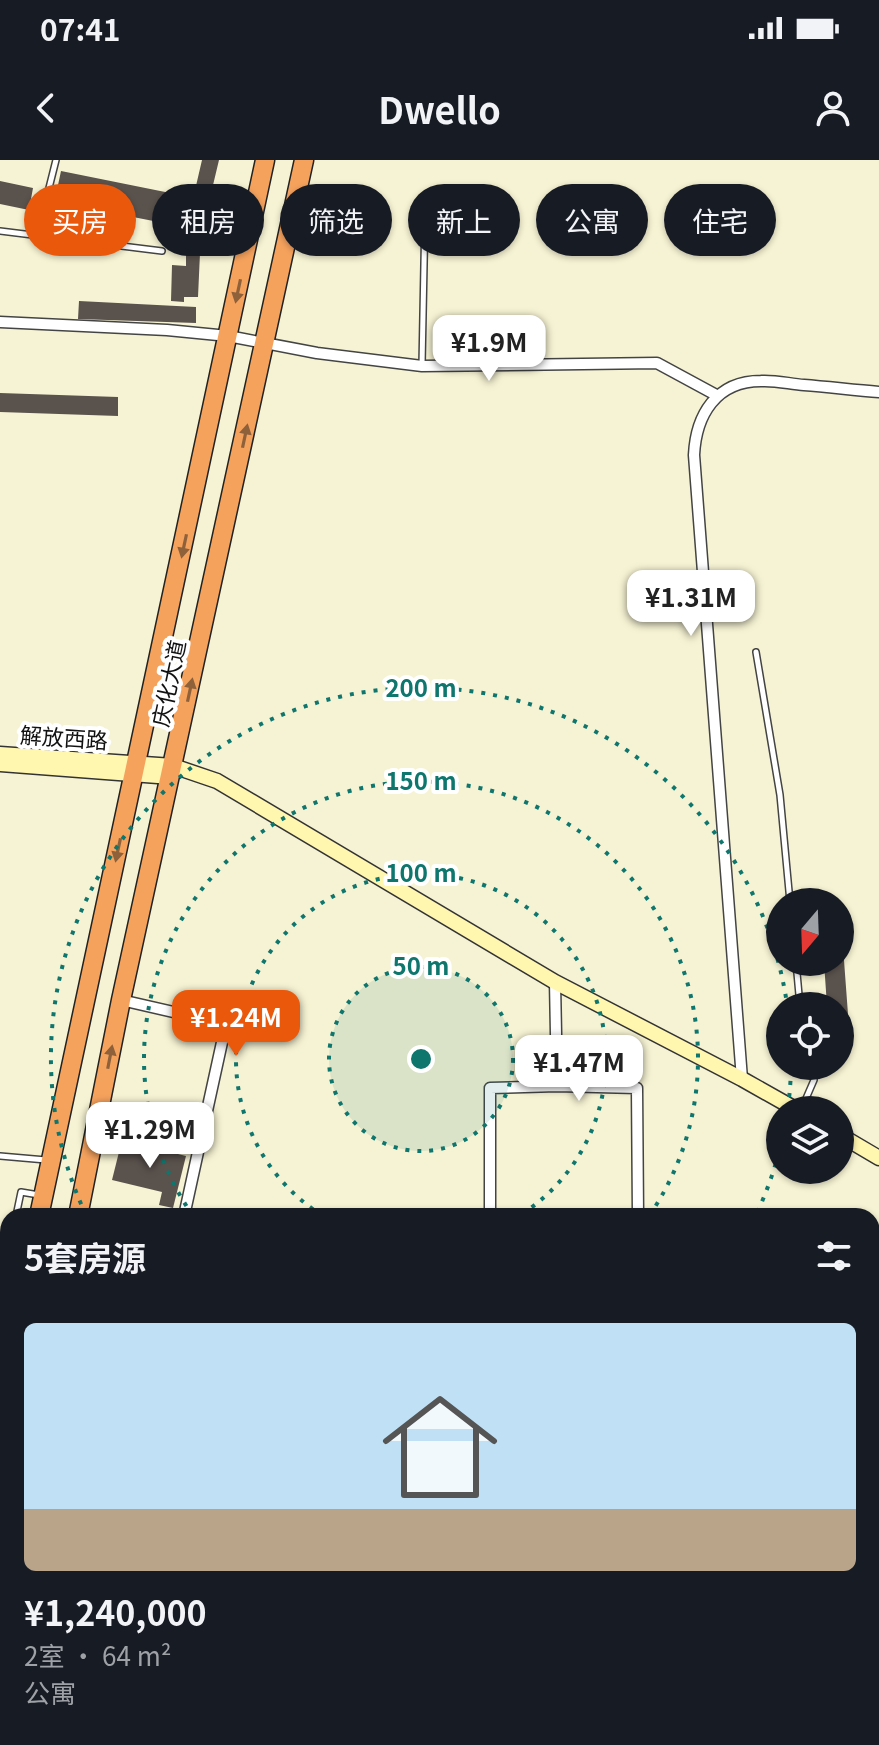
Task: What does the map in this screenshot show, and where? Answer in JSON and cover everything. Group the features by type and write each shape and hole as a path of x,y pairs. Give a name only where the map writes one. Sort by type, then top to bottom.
{"highway":[{"name":"庆化大道","path":"41,1208 265,160"},
{"name":"庆化大道","path":"80,1208 121,1000 304,160"}],"street":[{"path":"0,322 228,336 317,353 422,366 657,363 718,396"},
{"path":"742,1079 694,455 695,433 703,412 718,396 738,385 760,381 879,392"},
{"name":"解放西路","path":"0,754 208,778 555,982 773,1096"},
{"name":"解放西路","path":"0,764 136,769"},
{"path":"555,982 557,1086"},
{"path":"121,1000 226,1024 186,1208"},
{"path":"490,1208 490,1088 557,1086 637,1088 638,1208"},
{"path":"854,1143 879,1158"}],"lane":[{"path":"50,184 56,160"},
{"path":"0,231 24,234"},
{"path":"422,366 424,256"},
{"path":"756,652 780,795 789,888"},
{"path":"0,1156 51,1161"},
{"path":"18,1208 21,1192 44,1196"}],"shaded area":[{"path":"0,160 879,160 879,1208 0,1208"}],"building":[{"path":"202,160 219,160 213,184 196,184"},
{"path":"61,171 126,184 58,184"},
{"path":"0,181 24,186 24,209 0,204"},
{"path":"136,186 152,189 152,221 136,218"},
{"path":"186,256 200,256 198,297 184,297 184,302 171,301 172,265 186,266"},
{"path":"79,301 196,307 196,323 78,319"},
{"path":"0,393 118,397 118,416 0,412"},
{"path":"825,976 845,976 846,992 826,992"},
{"path":"122,1140 186,1156 173,1208 159,1205 162,1192 112,1180"}]}
